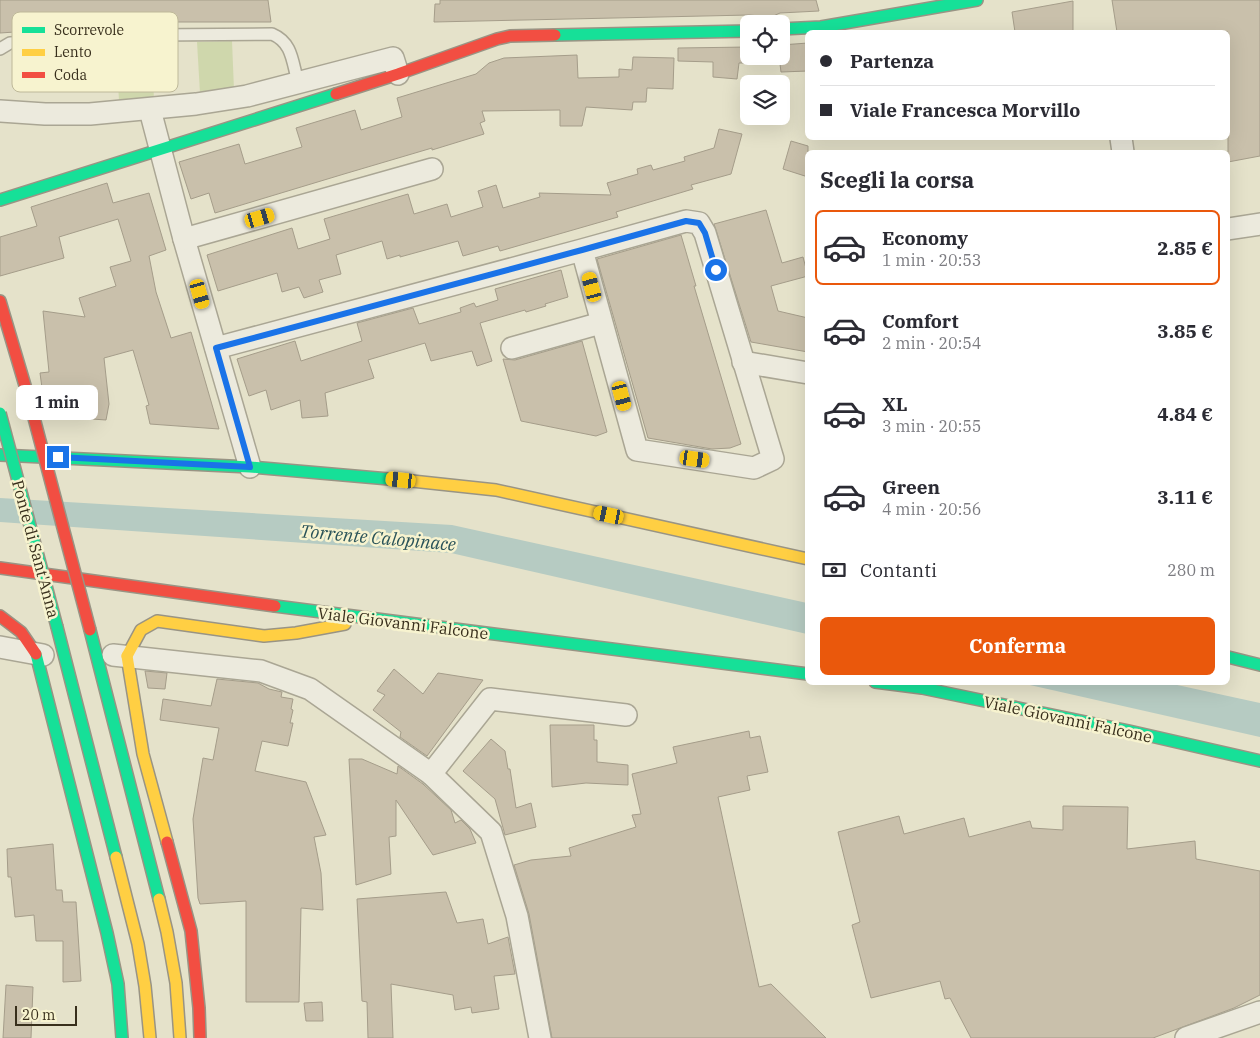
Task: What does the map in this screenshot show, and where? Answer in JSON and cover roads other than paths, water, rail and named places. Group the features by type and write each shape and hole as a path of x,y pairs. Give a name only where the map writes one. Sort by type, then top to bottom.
{"main road":[{"path":"790,29 821,30 977,0"},
{"path":"0,200 398,74 485,42 510,36 740,31"},
{"name":"Ponte di Sant'Anna","path":"0,302 29,398 167,932 176,982 180,1038"},
{"name":"Ponte di Sant'Anna","path":"0,413 138,944 145,986 150,1038"},
{"path":"0,454 250,467 496,490 805,558"},
{"name":"Viale Giovanni Falcone","path":"0,568 368,619 805,674"},
{"path":"0,616 26,638 39,654 107,933 118,984 122,1038"},
{"path":"200,1038 199,1008 191,931 143,754 120,656 141,630 157,622 264,636 296,633 368,619"},
{"path":"1230,658 1260,665"},
{"name":"Viale Giovanni Falcone","path":"898,685 922,688 1129,730 1260,761"}],"street":[{"path":"0,111 90,114 150,110 247,96 393,58 398,74"},
{"path":"150,110 184,239 250,467"},
{"path":"184,239 432,169"},
{"path":"216,348 686,221 699,223 705,233 773,459 754,468 636,450 582,250"},
{"path":"1230,229 1260,224"},
{"path":"512,348 602,323"},
{"path":"744,362 805,372"},
{"path":"0,647 39,654"},
{"path":"120,656 262,671 310,689 431,774 491,832 517,916 540,1038"},
{"path":"431,774 490,699 626,715"},
{"path":"1186,1038 1231,1030 1260,1012"}],"lane":[{"path":"178,36 272,34 282,38 287,44 298,82"},
{"path":"0,48 12,43"}],"water":[{"name":"Torrente Calopinace","path":"0,498 452,525 805,603 805,634 451,553 0,522"},
{"path":"1030,685 1177,685 1260,703 1260,737"}]}
